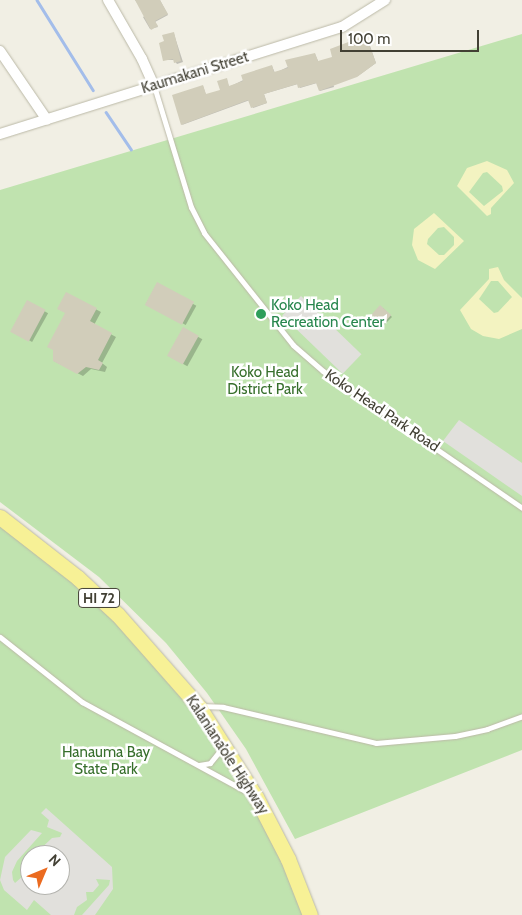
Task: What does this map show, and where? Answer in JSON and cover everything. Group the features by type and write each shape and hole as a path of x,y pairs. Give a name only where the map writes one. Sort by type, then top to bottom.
{"main road":[{"name":"Kalaniana’ole Highway","path":"0,517 78,578 118,615 199,707 256,797 288,859 310,915"}],"street":[{"path":"108,0 142,59 154,86"},
{"name":"Kaumakani Street","path":"0,134 342,27 385,0"},
{"path":"0,51 47,120"}],"lane":[{"name":"Koko Head Park Road","path":"154,86 191,207 204,233 293,345 323,371 522,508"},
{"path":"0,637 82,702 256,797"},
{"path":"199,707 223,707 376,743 455,736 486,729 522,716"},
{"path":"199,766 210,763 224,746"}],"green space":[{"name":"Koko Head District Park","path":"522,34 522,750 295,839 246,749 207,693 166,643 99,577 0,502 0,190"},
{"name":"Hanauma Bay State Park","path":"0,517 78,578 224,745 310,915 0,915"}],"sand":[{"path":"487,161 507,170 514,183 491,208 491,214 487,216 457,186 467,168","holes":["487,172 502,186 503,191 484,206 469,192 483,173"]},
{"path":"434,213 464,241 435,269 418,260 412,245 414,229","holes":["444,227 454,237 454,245 444,255 439,255 427,244 428,239 438,228"]},
{"path":"498,267 504,280 522,298 522,329 499,339 483,336 471,329 460,310 489,279 489,269","holes":["491,281 498,281 512,297 498,312 494,313 479,299"]}],"shaded area":[{"path":"301,296 361,354 343,374 282,315"},
{"path":"459,420 522,463 522,496 443,441"},
{"path":"46,808 112,867 113,889 95,915 82,915 109,885 110,880 96,879 99,885 93,892 86,892 87,900 77,907 74,915 51,915 34,900 27,910 4,890 0,880 5,857 31,830 42,833 31,845 20,845 20,858 12,872 15,883 20,879 20,895 70,895 70,845 45,845 52,838 60,837 62,833 47,827 49,820 41,813"}],"building":[{"path":"135,0 160,0 168,14 155,21 158,26 151,30"},
{"path":"174,32 181,61 174,63 173,59 163,61 159,43 164,41 162,35"},
{"path":"359,38 362,44 368,42 376,63 357,77 319,91 316,83 298,88 297,84 264,94 267,103 251,108 248,100 181,125 172,95 203,85 206,94 220,90 217,81 227,78 229,86 243,81 241,75 272,65 274,72 288,68 285,60 315,53 318,61 332,57 330,49"},
{"path":"157,282 194,302 182,325 145,305"},
{"path":"66,292 97,308 90,321 112,333 98,360 103,363 99,370 86,367 77,374 53,361 53,350 47,347 65,313 57,309"},
{"path":"27,300 46,310 29,342 10,332"},
{"path":"380,305 391,315 382,325 371,315"},
{"path":"183,327 199,336 183,365 167,356"}],"waterway":[{"path":"37,0 93,90"},
{"path":"106,112 131,149"}],"place":[{"name":"Koko Head Recreation Center","path":"261,314"}]}
